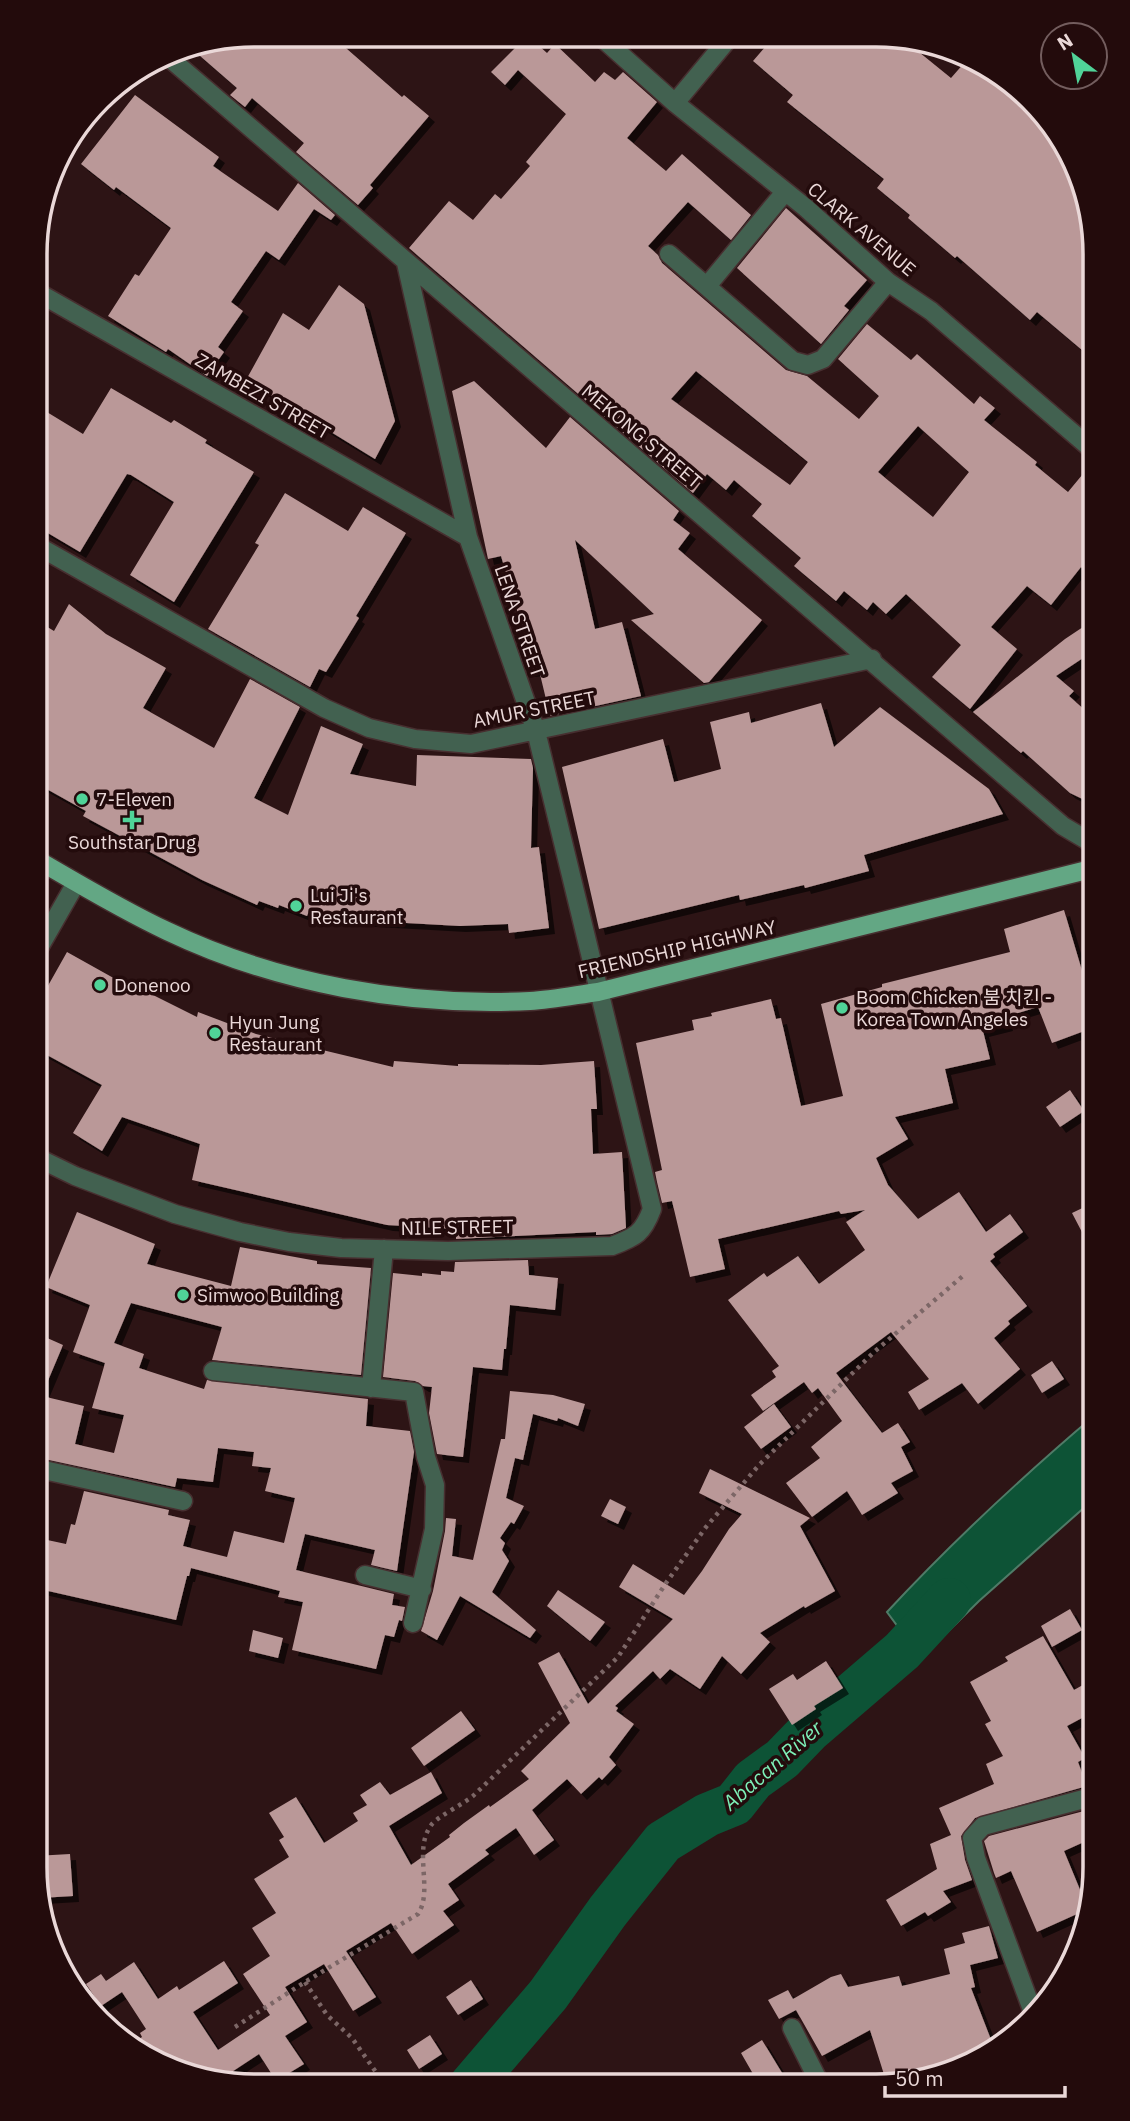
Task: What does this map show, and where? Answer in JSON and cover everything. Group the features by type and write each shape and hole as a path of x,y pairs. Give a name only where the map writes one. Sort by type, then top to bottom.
{"main road":[{"name":"FRIENDSHIP HIGHWAY","path":"47,866 169,932 284,975 421,999 531,1001 598,992 1083,871"}],"street":[{"name":"CLARK AVENUE","path":"613,47 675,103 806,208 888,282 931,311 1083,442"},
{"path":"675,103 721,47"},
{"name":"MEKONG STREET","path":"176,63 872,659 1063,826 1083,838"},
{"path":"707,286 785,192"},
{"path":"669,254 793,361 808,365 823,359 888,282"},
{"name":"LENA STREET","path":"406,263 468,537 536,731 598,992"},
{"name":"ZAMBEZI STREET","path":"47,298 468,537"},
{"name":"AMUR STREET","path":"47,551 324,708 369,727 415,739 471,744 872,659"},
{"path":"47,934 76,883"},
{"name":"NILE STREET","path":"47,1162 129,1198 240,1232 289,1242 341,1248 447,1251 612,1246 631,1239 645,1228 652,1209 617,1058 598,992"},
{"path":"371,1388 384,1248"},
{"path":"213,1371 414,1392 426,1457 435,1485 434,1529 413,1623"},
{"path":"47,1470 183,1501"},
{"path":"365,1575 422,1589"},
{"path":"1030,2004 976,1858 972,1839 983,1826 1082,1799"},
{"path":"792,2028 815,2074"}],"path":[{"path":"235,2027 418,1914 423,1904 422,1860 426,1832 435,1821 473,1796 618,1657 706,1527 760,1465 874,1352 964,1275"},
{"path":"304,1982 327,2015 352,2038 378,2074"}],"shaded area":[{"path":"1082,1426 1082,1509 979,1601 921,1658 887,1612 988,1510"}],"building":[{"path":"559,47 595,82 604,72 615,80 623,72 657,102 627,138 666,171 682,154 751,215 731,240 688,202 648,246 662,263 786,370 807,376 859,419 879,396 838,359 867,324 911,360 917,354 974,404 980,396 995,408 984,420 1037,462 1035,465 1068,492 1083,474 1083,569 1081,567 1051,605 1027,586 991,627 1017,649 970,709 932,677 961,645 906,594 886,614 873,602 867,610 844,591 836,601 794,566 801,558 752,516 762,504 734,480 726,490 707,474 693,493 409,248 449,201 473,220 495,194 501,199 530,166 526,162 566,114 518,70 505,85 491,72 515,48 541,48 547,53 552,48","holes":["696,371 808,462 790,485 671,399","918,426 969,472 933,517 878,472"]},
{"path":"765,47 876,47 916,51 951,78 961,66 991,82 1012,99 1048,139 1072,188 1079,214 1083,254 1083,349 1037,312 1030,320 957,256 955,258 908,218 910,215 877,188 884,179 787,102 793,95 753,61"},
{"path":"241,48 346,48 402,97 404,95 429,116 370,185 373,188 358,205 296,152 304,143 252,98 245,107 230,95 237,88 199,55"},
{"path":"135,95 219,157 213,166 278,211 298,183 335,215 331,220 314,209 279,260 266,251 231,302 243,311 218,347 224,352 207,376 168,349 166,352 108,316 135,274 139,276 171,228 81,164"},
{"path":"786,208 867,280 844,306 849,310 821,344 737,268"},
{"path":"339,285 364,304 395,421 375,459 246,380 283,313 309,330"},
{"path":"474,381 546,448 570,417 679,511 673,520 690,533 678,549 762,620 709,682 704,683 631,620 654,614 575,540 595,629 622,622 641,696 550,716 539,670 529,671 522,645 527,644 501,556 488,559 452,391"},
{"path":"111,388 171,423 174,420 207,440 205,443 254,472 174,602 130,575 174,502 131,475 127,474 80,552 47,532 47,412 83,434"},
{"path":"285,493 348,531 363,507 406,533 326,672 319,669 310,687 208,629 259,545 255,543"},
{"path":"69,604 106,634 166,668 143,708 214,748 250,679 300,707 254,798 288,815 321,726 363,744 350,774 416,786 417,755 531,759 531,848 539,847 549,928 509,933 508,924 460,926 353,920 309,911 307,916 279,905 278,908 259,901 257,905 202,880 83,816 86,811 47,789 47,627 54,631"},
{"path":"1083,627 1083,658 1056,676 1074,691 1069,696 1083,708 1083,799 1070,793 1023,751 1021,753 973,712"},
{"path":"821,703 834,747 880,707 989,789 1003,814 864,855 869,871 805,888 804,885 740,900 739,895 599,929 562,767 663,739 674,782 721,769 710,722 749,712 751,723"},
{"path":"1064,910 1083,973 1083,1032 1052,1043 1038,1007 1005,1017 1007,1025 983,1031 990,1059 945,1069 953,1103 895,1117 908,1139 876,1158 888,1185 918,1219 959,1192 986,1232 1010,1214 1023,1232 993,1254 995,1257 990,1261 1027,1306 1008,1321 1010,1324 994,1338 1020,1369 978,1404 962,1383 919,1410 908,1392 929,1379 891,1332 836,1373 882,1433 898,1423 910,1442 901,1447 913,1471 891,1483 898,1493 862,1515 847,1491 812,1517 786,1483 820,1458 811,1447 842,1421 818,1388 812,1393 804,1382 763,1411 751,1395 776,1377 772,1371 779,1366 728,1300 764,1273 767,1277 798,1256 819,1284 865,1250 846,1222 865,1210 841,1214 839,1211 718,1239 725,1269 690,1277 672,1201 662,1203 657,1182 655,1172 662,1170 636,1043 694,1030 692,1020 771,999 776,1019 781,1018 801,1106 843,1096 821,1004 882,987 882,984 1010,952 1004,929"},
{"path":"67,952 135,990 137,987 197,1017 198,1012 256,1034 393,1067 394,1061 458,1066 594,1061 597,1109 591,1109 593,1154 622,1152 626,1228 612,1234 596,1235 596,1232 456,1239 456,1229 387,1225 192,1180 200,1144 122,1117 102,1151 73,1133 102,1085 47,1055 47,987"},
{"path":"1070,1090 1082,1112 1060,1127 1046,1107"},
{"path":"1082,1208 1082,1233 1072,1213"},
{"path":"77,1212 155,1244 147,1264 231,1286 240,1247 317,1261 317,1264 371,1268 361,1375 212,1360 222,1327 131,1303 114,1343 144,1354 139,1368 204,1389 207,1380 368,1399 366,1426 410,1431 414,1452 397,1571 371,1565 375,1550 305,1534 296,1570 394,1594 392,1605 405,1607 394,1637 385,1635 376,1669 292,1650 303,1602 278,1597 280,1591 191,1568 176,1620 47,1591 47,1540 66,1544 71,1524 75,1525 84,1491 169,1510 168,1515 190,1520 183,1546 227,1557 234,1531 284,1543 295,1498 265,1491 271,1468 252,1466 254,1452 218,1448 213,1482 177,1478 175,1487 47,1460 47,1397 84,1406 75,1444 114,1453 124,1415 92,1408 105,1363 73,1352 90,1305 47,1287"},
{"path":"528,1260 529,1275 558,1278 555,1310 510,1305 502,1370 473,1367 463,1457 437,1454 429,1413 432,1387 415,1381 383,1377 393,1273 441,1275 441,1271 454,1272 455,1262"},
{"path":"47,1338 63,1345 47,1383"},
{"path":"1052,1361 1064,1379 1042,1393 1031,1375"},
{"path":"510,1391 553,1395 585,1404 578,1426 558,1418 557,1421 533,1414 523,1460 515,1458 506,1498 524,1506 514,1524 511,1522 500,1538 505,1543 502,1550 509,1561 492,1592 536,1630 530,1638 460,1596 437,1640 421,1631 433,1591 446,1518 456,1519 452,1556 473,1560 501,1439 505,1439"},
{"path":"774,1404 791,1427 761,1449 744,1427"},
{"path":"710,1469 810,1518 800,1526 835,1591 760,1633 770,1642 741,1674 722,1656 700,1689 670,1669 660,1679 653,1671 615,1706 618,1708 616,1711 634,1724 609,1757 616,1765 602,1780 599,1777 581,1794 567,1779 532,1810 554,1840 534,1855 516,1828 485,1850 489,1854 448,1884 459,1900 443,1911 454,1925 412,1954 391,1923 346,1951 376,1997 353,2011 324,1964 285,1987 307,2022 285,2036 304,2064 288,2074 272,2074 259,2054 231,2072 201,2067 175,2058 140,2039 142,2037 140,2033 146,2029 122,1992 102,2006 99,2003 86,1984 101,1974 106,1981 134,1962 158,1999 177,1986 179,1990 224,1961 238,1983 193,2012 218,2050 270,2015 243,1974 270,1956 252,1928 276,1913 254,1879 289,1857 279,1840 284,1837 269,1813 296,1797 324,1843 358,1821 353,1813 367,1805 360,1795 380,1782 390,1795 431,1772 442,1793 389,1826 411,1865 450,1837 449,1835 464,1823 529,1779 521,1771 570,1723 538,1663 559,1652 588,1704 673,1619 619,1587 633,1564 684,1595 742,1514 699,1493"},
{"path":"610,1499 626,1507 618,1524 601,1516"},
{"path":"558,1590 605,1622 590,1641 547,1606"},
{"path":"1070,1609 1082,1630 1052,1647 1041,1626"},
{"path":"253,1630 283,1638 278,1658 249,1651"},
{"path":"1043,1636 1074,1690 1082,1685 1082,1718 1067,1726 1082,1753 1082,1760 1078,1762 1082,1773 1082,1787 975,1818 961,1836 972,1880 943,1891 951,1902 928,1916 925,1912 901,1926 886,1900 937,1869 930,1844 951,1835 939,1808 994,1784 986,1764 1003,1756 985,1724 991,1721 970,1682 1008,1661 1005,1657"},
{"path":"826,1661 843,1688 814,1706 816,1709 792,1725 769,1689 793,1674 797,1680"},
{"path":"461,1711 475,1730 424,1766 411,1748"},
{"path":"1082,1812 1082,1843 1064,1851 1081,1891 1077,1914 1037,1932 1011,1871 996,1878 984,1841 989,1836"},
{"path":"70,1854 73,1896 50,1897 47,1855"},
{"path":"989,1926 998,1958 970,1965 975,1987 971,1988 991,2039 942,2063 884,2073 870,2030 822,2056 796,2010 779,2019 768,2000 788,1990 793,1999 841,1974 848,1987 899,1976 902,1986 950,1974 944,1949 965,1943 962,1933"},
{"path":"471,1980 483,1999 458,2015 446,1997"},
{"path":"430,2035 442,2054 419,2069 407,2050"},
{"path":"762,2040 783,2074 753,2074 741,2053"}],"waterway":[{"name":"Abacan River","path":"480,2074 548,1995 608,1911 663,1842 707,1815 734,1804 753,1780 782,1759 810,1730 902,1651 949,1600"}],"place":[{"name":"7-Eleven","path":"82,799"},
{"name":"Southstar Drug","path":"132,820"},
{"name":"Lui Ji's Restaurant","path":"296,906"},
{"name":"Donenoo","path":"100,985"},
{"name":"Boom Chicken 붐 치킨 - Korea Town Angeles","path":"842,1008"},
{"name":"Hyun Jung Restaurant","path":"215,1033"},
{"name":"Simwoo Building","path":"183,1295"}]}
